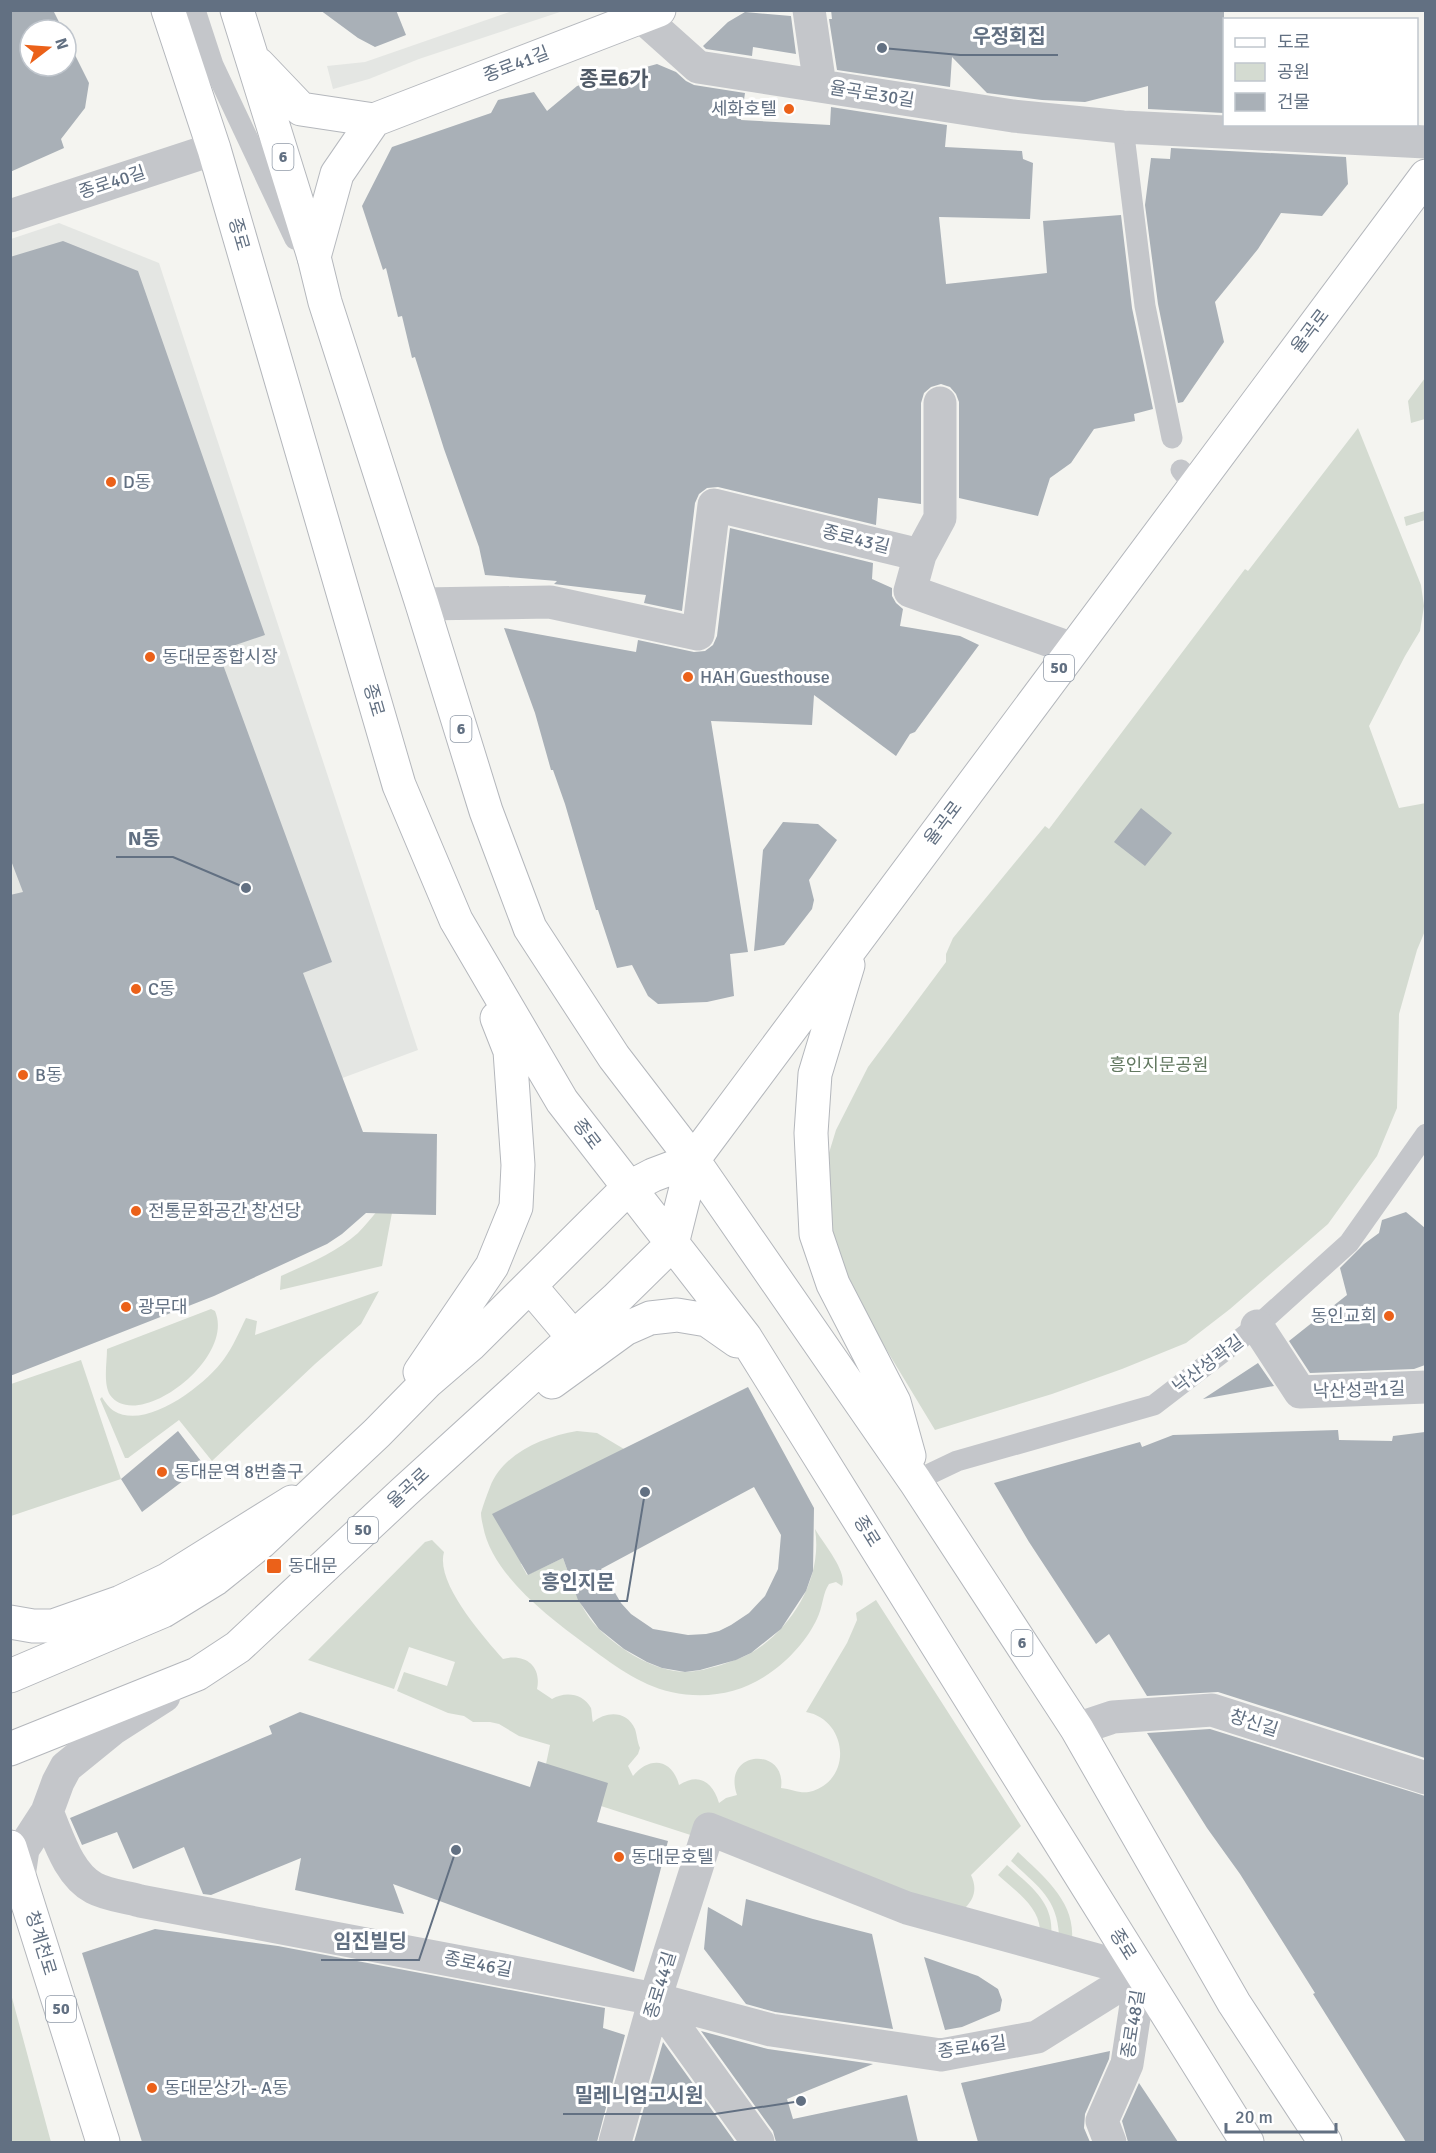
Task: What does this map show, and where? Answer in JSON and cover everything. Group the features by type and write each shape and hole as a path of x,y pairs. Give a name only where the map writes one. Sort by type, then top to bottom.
{"main road":[{"name":"종로","path":"168,10 214,149 399,785 456,920 562,1101 745,1337 1247,2142"},
{"name":"6","path":"237,10 314,257 325,302 486,811 530,928 614,1057 693,1160 915,1481 1077,1729 1234,2003 1325,2142"},
{"name":"종로41길","path":"374,120 650,13"},
{"path":"252,58 300,110 374,120 337,174 314,257"},
{"name":"율곡로","path":"10,1749 197,1674 238,1647 574,1338 672,1244 693,1160 1073,649 1188,478 1425,177"},
{"path":"377,1433 492,1266 516,1207 518,1165 510,1051 456,920"},
{"path":"854,943 815,1074 811,1133 816,1234 833,1284 894,1402 915,1481"},
{"path":"10,1676 163,1611 215,1580 261,1542 377,1433 427,1382 470,1345 628,1188 653,1175 693,1160"},
{"path":"531,1286 574,1338"},
{"path":"404,1492 625,1329 650,1318 677,1314 707,1320 758,1358"},
{"path":"10,1622 33,1626 53,1626 121,1602 167,1581 328,1479"},
{"name":"청계천로","path":"15,1862 103,2142"}],"street":[{"path":"809,10 820,86"},
{"name":"율곡로30길","path":"650,13 698,67 1013,116 1123,127 1425,142"},
{"name":"종로40길","path":"10,216 214,149"},
{"path":"940,403 940,518 920,555 910,591 1073,649"},
{"name":"종로43길","path":"422,604 550,602 698,634 714,504 920,555"},
{"name":"낙산성곽1길","path":"1257,1326 1300,1392 1425,1387"},
{"path":"15,1862 47,1812 66,1767 114,1728 197,1674"},
{"name":"창신길","path":"1077,1729 1113,1717 1212,1710 1425,1778"},
{"name":"종로46길","path":"47,1812 65,1856 82,1880 95,1888 140,1901 655,1999 771,2031 941,2055 1037,2037 1141,1972"},
{"name":"종로44길","path":"615,2142 655,1999 709,1829 907,1908 1141,1972"},
{"name":"종로48길","path":"1110,2142 1102,2121 1127,2064 1141,1972"},
{"path":"655,1999 758,2142"}],"lane":[{"path":"195,10 213,65 325,302"},
{"path":"1123,127 1145,306 1172,438"},
{"name":"낙산성곽길","path":"915,1481 957,1461 1154,1405 1257,1326 1349,1242 1425,1134"}],"shaded area":[{"path":"515,10 563,11 419,59 369,79 333,89 327,66 365,62"},
{"name":"동대문종합시장","path":"59,223 159,263 418,1050 11,1201 11,239"}],"green space":[{"path":"1425,378 1425,419 1411,423 1408,401"},
{"name":"흥인지문공원","path":"1358,428 1421,585 1424,606 1420,631 1369,726 1399,808 1426,803 1425,931 1417,950 1399,1014 1397,1108 1377,1156 1328,1224 1230,1309 1186,1343 1052,1394 935,1430 880,1339 832,1244 825,1166 836,1130 868,1067 946,962 946,954 953,938 1045,826 1049,829 1245,569 1248,571"},
{"path":"1425,511 1425,520 1406,526 1404,517"},
{"path":"397,1186 382,1266 280,1290 281,1276 321,1258 349,1240 363,1228"},
{"path":"379,1291 361,1324 212,1461 179,1420 125,1458 100,1399 102,1397 112,1410 127,1416 143,1415 159,1410 190,1392 215,1369 230,1350 246,1318 257,1321 255,1335"},
{"path":"211,1309 215,1311 218,1330 211,1350 198,1369 180,1385 161,1398 141,1405 123,1404 110,1395 106,1379 107,1349"},
{"path":"81,1360 121,1479 11,1516 11,1384"},
{"path":"577,1431 597,1433 624,1449 521,1564 527,1575 563,1558 573,1587 587,1614 609,1638 650,1664 673,1671 703,1670 748,1655 766,1643 791,1616 809,1583 814,1566 815,1529 838,1566 843,1580 842,1586 836,1582 829,1584 816,1622 788,1659 762,1678 725,1693 698,1695 659,1689 615,1666 585,1644 539,1607 509,1577 488,1544 481,1518 490,1487 504,1465 526,1448 538,1442"},
{"path":"432,1540 444,1552 443,1565 454,1594 474,1624 503,1659 518,1658 530,1663 537,1674 537,1689 552,1699 568,1694 579,1696 591,1708 593,1722 610,1714 627,1718 635,1729 640,1748 628,1766 633,1776 646,1765 659,1763 666,1765 676,1776 679,1785 693,1779 704,1781 713,1790 719,1803 737,1795 735,1780 738,1769 745,1762 755,1759 765,1760 774,1765 780,1774 781,1788 797,1791 813,1791 826,1784 835,1774 840,1749 837,1736 830,1725 806,1712 847,1643 857,1620 856,1613 876,1600 1021,1826 971,1875 974,1893 965,1908 706,1840 601,1806 546,1764 550,1745 519,1736 499,1724 473,1722 464,1716 448,1713 397,1691 404,1672 447,1686 455,1662 409,1647 394,1689 308,1660 425,1542"},
{"path":"1018,1852 1047,1880 1063,1901 1072,1925 1072,1939 1059,1935 1050,1901 1037,1885 1011,1861"},
{"path":"1007,1865 1032,1887 1045,1904 1049,1913 1051,1936 1040,1929 1030,1905 998,1875"},
{"path":"10,1991 11,1994 51,2142 11,2142"}],"building":[{"path":"10,10 53,10 57,18 18,18 18,78 78,78 78,61 89,83 85,108 61,139 64,148 10,172"},
{"path":"320,10 396,10 406,35 375,47 358,38"},
{"path":"831,10 1224,10 1223,113 1148,109 1148,86 1085,102 1042,100 987,93 952,57 950,87 837,70 829,19 832,19"},
{"path":"745,12 791,16 796,54 753,47 752,56 706,49 703,46 728,22"},
{"path":"657,64 676,72 694,85 745,93 741,120 830,125 831,107 947,125 945,147 1022,151 1023,159 1033,163 1030,219 939,217 946,284 1047,273 1043,221 1121,215 1132,308 1153,409 1134,414 1135,421 1094,429 1071,463 1050,478 1038,516 959,498 959,402 950,387 941,384 931,387 924,393 921,403 921,504 878,498 876,525 718,487 707,488 699,494 695,503 682,611 644,603 646,595 554,584 557,581 485,575 479,547 444,449 415,357 412,358 402,316 398,317 386,268 383,270 362,206 392,147 491,113 498,100 534,92 547,111 577,86"},
{"path":"1171,148 1346,157 1348,184 1322,216 1281,213 1258,249 1215,302 1224,342 1183,402 1178,403 1158,304 1145,205 1151,158 1170,159"},
{"name":"동대문종합시장","path":"63,241 138,271 265,635 218,651 332,962 303,973 363,1132 437,1134 436,1215 366,1213 327,1244 214,1296 10,1376 10,895 23,892 10,858 10,257"},
{"path":"730,528 873,563 872,579 892,588 892,596 903,609 900,626 960,636 979,645 915,732 910,734 896,756 814,695 812,725 711,721 748,952 730,954 734,996 707,1002 658,1004 648,996 632,965 617,968 598,910 596,910 535,713 504,628 636,652 638,640 694,652 705,651 713,645 717,636"},
{"path":"1141,808 1172,833 1145,866 1114,842"},
{"path":"783,822 818,824 837,840 809,880 814,900 812,909 784,945 754,951 763,850"},
{"name":"동인교회","path":"1406,1212 1425,1228 1425,1365 1414,1369 1310,1373 1289,1341 1347,1295 1340,1268 1364,1244 1379,1233 1382,1220"},
{"path":"1258,1363 1274,1386 1203,1399"},
{"path":"748,1387 814,1508 813,1571 806,1591 781,1629 751,1653 736,1660 700,1670 685,1672 662,1668 624,1649 599,1629 578,1600 563,1558 528,1575 492,1514","holes":["754,1487 781,1535 778,1569 765,1596 749,1613 731,1625 706,1634 688,1635 653,1629 631,1614 621,1603 601,1569"]},
{"path":"1338,1430 1339,1440 1392,1441 1393,1436 1425,1432 1425,1758 1218,1692 1147,1696 1109,1634 1096,1644 1029,1542 994,1483 1140,1442 1142,1447 1173,1435"},
{"name":"동대문역 8번출구","path":"178,1431 204,1465 142,1512 121,1479"},
{"path":"300,1712 530,1787 538,1761 608,1783 597,1822 668,1841 634,1972 393,1884 404,1914 295,1890 301,1858 211,1895 203,1894 184,1847 133,1869 117,1832 82,1845 70,1818 272,1734 269,1726"},
{"path":"1210,1729 1425,1796 1425,2142 1406,2142 1240,1874 1207,1828 1147,1733"},
{"path":"746,1899 872,1934 893,2029 775,2012 746,2004 704,1949 708,1907 742,1926"},
{"path":"155,1929 278,1946 605,2008 603,2028 625,2035 597,2142 142,2142 82,1953"},
{"path":"924,1957 978,1976 998,1989 1002,2000 1000,2011 962,2027 945,2030"},
{"path":"701,2031 768,2049 873,2064 787,2099 793,2119 907,2095 918,2142 776,2142 773,2131"},
{"path":"663,2042 735,2142 634,2142"},
{"path":"1110,2051 1109,2059 1085,2114 1084,2128 1090,2142 978,2142 961,2083"},
{"path":"1139,2083 1178,2142 1128,2142 1122,2121"}],"place":[{"name":"우정회집","path":"882,48"},
{"name":"세화호텔","path":"789,109"},
{"name":"D동","path":"111,482"},
{"name":"동대문종합시장","path":"150,657"},
{"name":"HAH Guesthouse","path":"688,677"},
{"name":"N동","path":"246,888"},
{"name":"C동","path":"136,989"},
{"name":"B동","path":"23,1075"},
{"name":"전통문화공간 창선당","path":"136,1211"},
{"name":"광무대","path":"126,1307"},
{"name":"동인교회","path":"1389,1316"},
{"name":"동대문역 8번출구","path":"162,1472"},
{"name":"흥인지문","path":"645,1492"},
{"name":"동대문","path":"274,1566"},
{"name":"임진빌딩","path":"456,1850"},
{"name":"동대문호텔","path":"619,1857"},
{"name":"동대문상가 - A동","path":"152,2088"},
{"name":"밀레니엄고시원","path":"801,2101"}],"district":[{"name":"종로6가","path":"614,79"}]}
